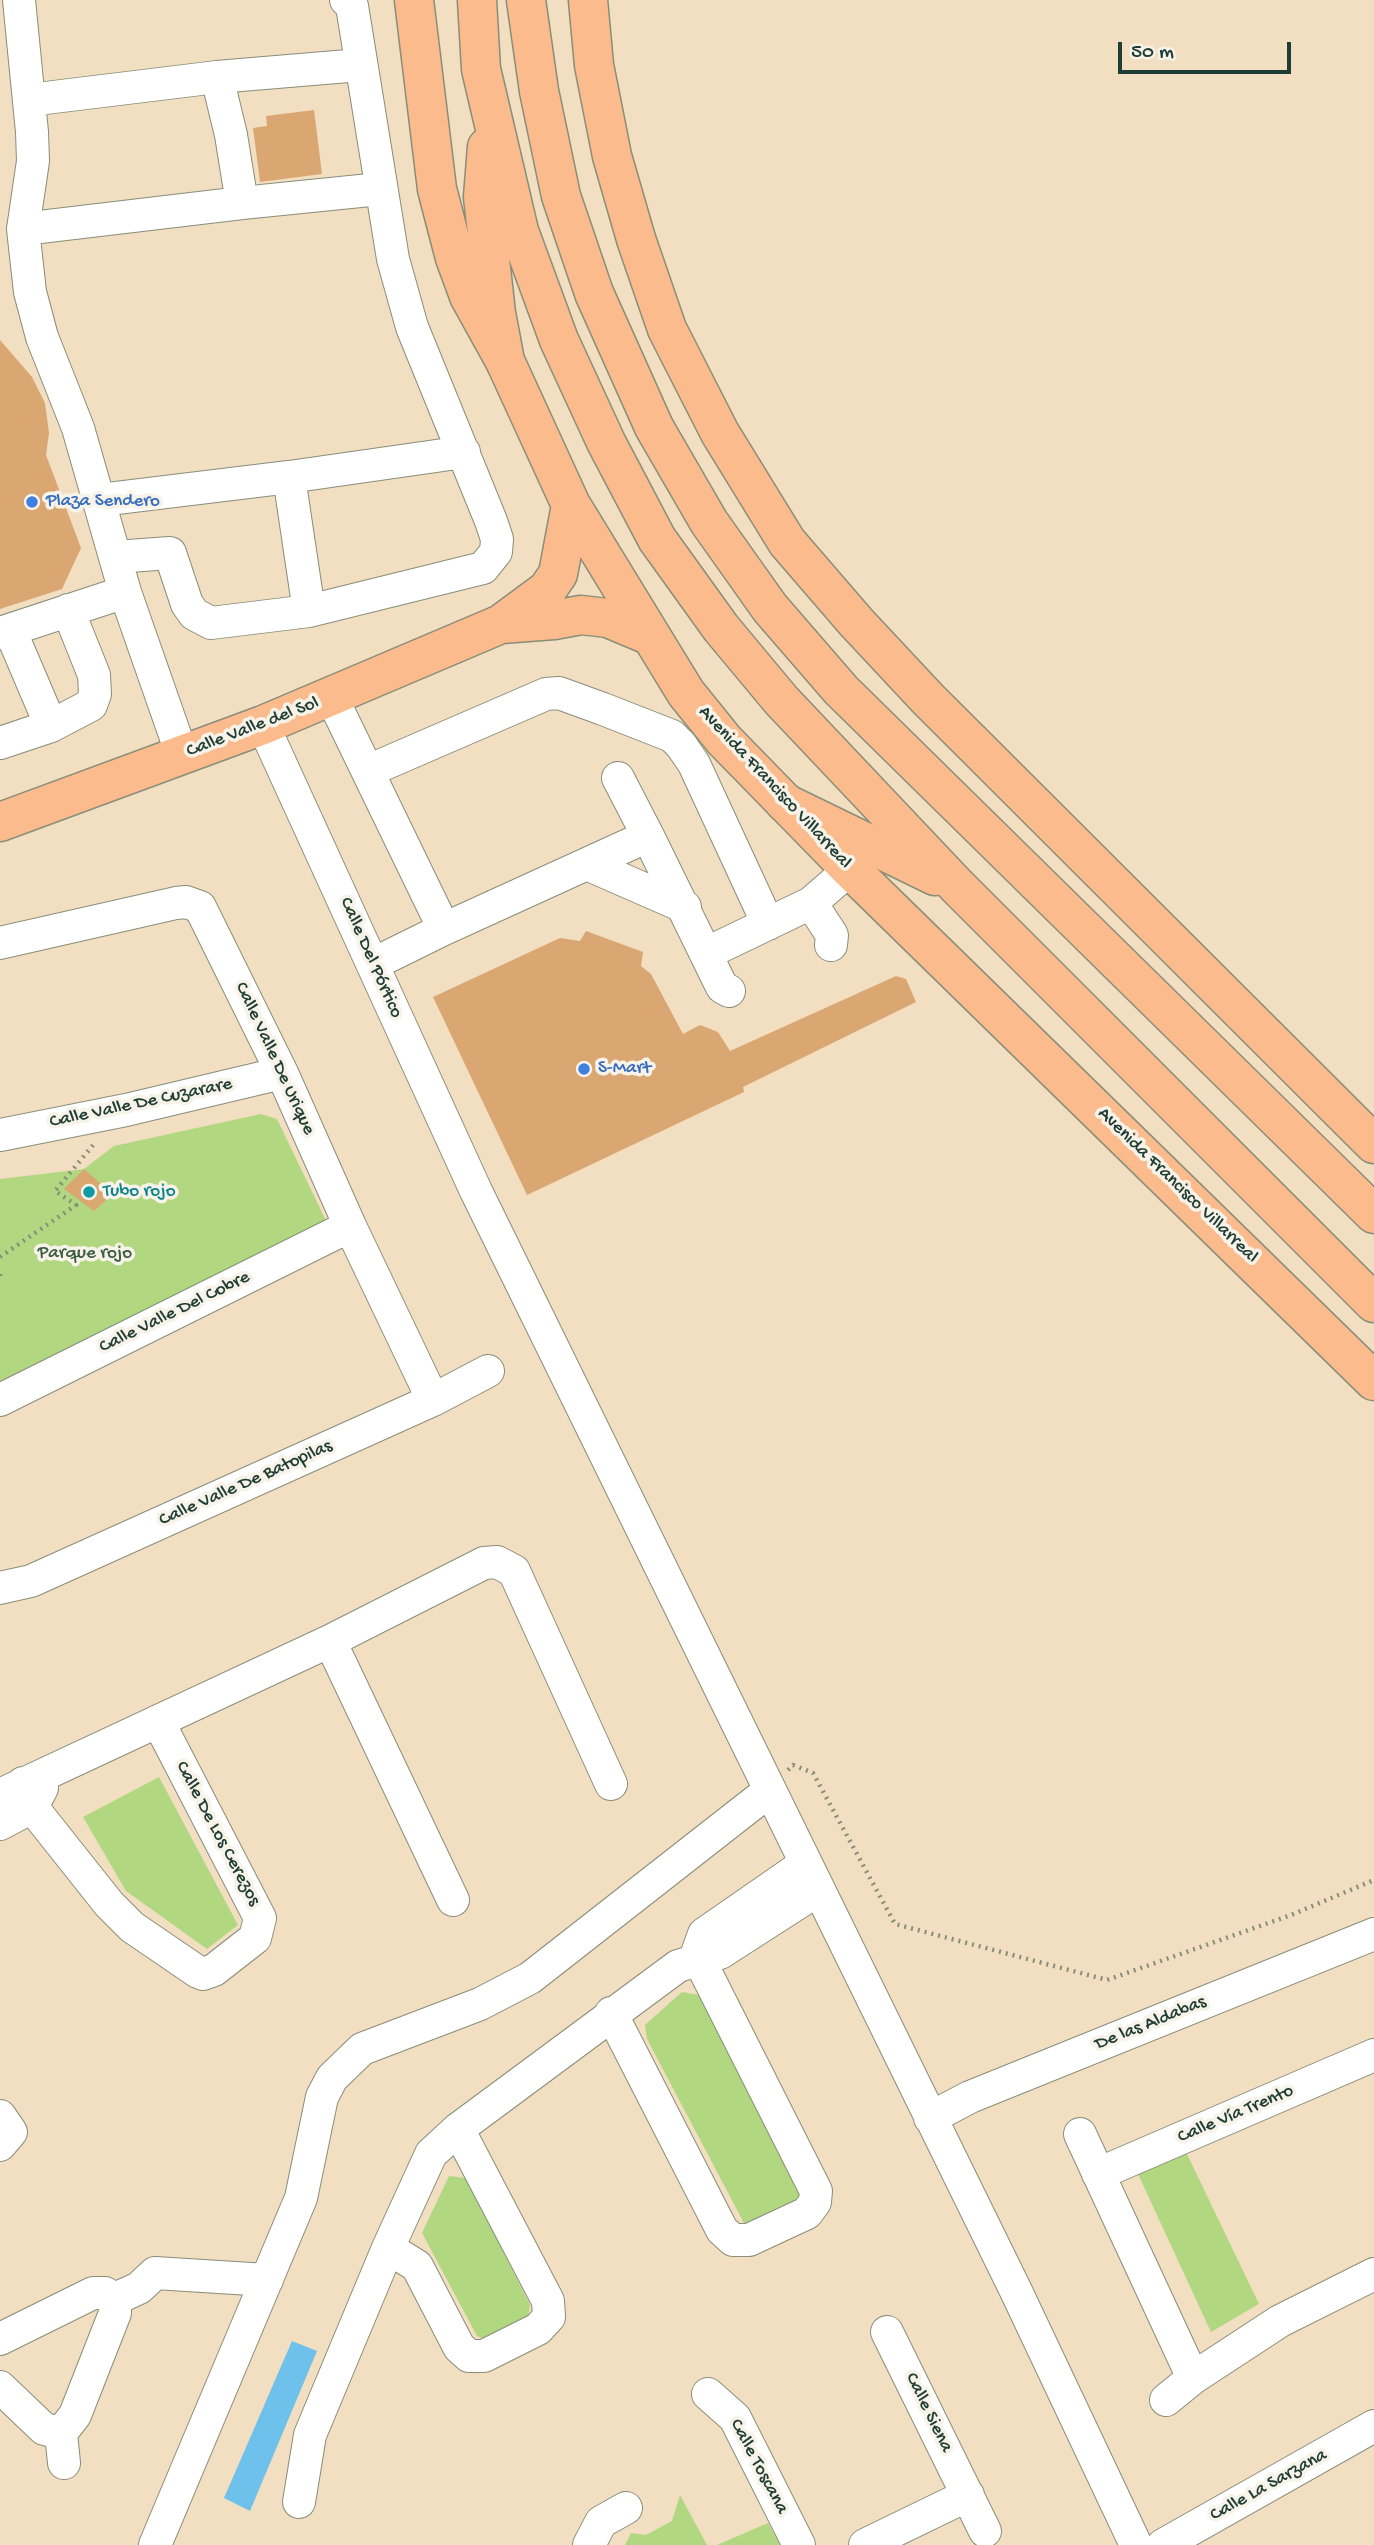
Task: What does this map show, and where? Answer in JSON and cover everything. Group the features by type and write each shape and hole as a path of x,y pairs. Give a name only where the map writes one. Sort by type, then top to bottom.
{"main road":[{"name":"Avenida Francisco Villarreal","path":"414,0 440,200 454,258 469,296 505,361 571,505 686,693 724,740 850,869 1374,1381"},
{"path":"477,0 481,69 519,231 559,340 606,442 657,539 721,628 781,700 957,886 1374,1303"},
{"path":"526,0 540,91 561,196 594,293 653,426 709,522 770,608 841,691 1372,1212"},
{"path":"587,0 594,65 612,156 636,239 667,329 720,433 787,542 856,622 928,699 1374,1144"},
{"path":"489,110 483,197 496,313 505,361"},
{"name":"Calle Valle del Sol","path":"0,822 332,698 501,624 547,590 558,574 571,505"},
{"name":"Calle Valle del Sol","path":"501,624 581,615 608,618 651,636"},
{"path":"785,803 957,886"},
{"path":"1322,1249 1374,1315"}],"street":[{"path":"19,0 33,161 23,229 30,292 42,337 78,428 125,592 182,755"},
{"path":"115,557 170,553 187,604 194,614 211,623 309,611 483,568 491,562 496,552 497,539 412,327 393,259 352,6 346,0"},
{"path":"29,100 217,76 360,65"},
{"path":"217,76 232,135 242,203"},
{"path":"23,229 380,189"},
{"path":"100,500 464,452"},
{"path":"289,477 309,611"},
{"path":"51,726 5,632 125,592"},
{"path":"0,743 51,726 91,705 95,694 94,675 68,610"},
{"path":"368,771 546,694 559,693 603,709 672,736 681,746 694,764 768,924"},
{"path":"332,698 444,929"},
{"name":"Calle Del Pórtico","path":"263,725 476,1191 1136,2545"},
{"path":"618,778 685,907 722,986 729,991"},
{"path":"373,964 648,836"},
{"path":"589,865 685,907"},
{"path":"707,953 811,903 850,869"},
{"name":"Calle Valle De Urique","path":"0,943 176,903 193,903 206,914 433,1399"},
{"path":"811,903 832,935 831,945"},
{"name":"Calle Valle De Cuzarare","path":"0,1135 125,1110 282,1073"},
{"name":"Calle Valle Del Cobre","path":"0,1400 350,1226"},
{"name":"Calle Valle De Batopilas","path":"0,1588 31,1581 433,1399 488,1371"},
{"path":"0,1824 26,1790 158,1721 330,1641 484,1563 507,1566 514,1571 611,1784"},
{"path":"330,1641 453,1900"},
{"name":"Calle De Los Cerezos","path":"26,1790 109,1904 132,1927 198,1972 203,1974 214,1970 255,1938 260,1918 158,1721"},
{"path":"155,2545 301,2198 322,2097 346,2060 362,2049 480,2004 530,1978 769,1791"},
{"path":"299,2502 310,2435 388,2248 432,2154 458,2129 611,2013 678,1966 720,1953 811,1877"},
{"name":"De las Aldabas","path":"930,2118 970,2097 1374,1934"},
{"path":"611,2013 722,2230 733,2241 749,2241 807,2213 815,2202 816,2191 704,1969 695,1959"},
{"name":"Calle Vía Trento","path":"1098,2174 1374,2055"},
{"path":"388,2248 417,2266 459,2347 469,2357 484,2356 538,2329 549,2318 548,2301 458,2129"},
{"path":"1080,2134 1194,2378"},
{"path":"0,2387 62,2448 115,2313 127,2294 155,2273 262,2291"},
{"path":"1166,2400 1194,2378 1280,2321 1374,2274"},
{"path":"0,2339 93,2293 127,2294"},
{"name":"Calle Siena","path":"887,2332 985,2531"},
{"name":"Calle Toscana","path":"708,2395 735,2418 799,2545"},
{"name":"Calle La Sarzana","path":"1163,2545 1374,2426"},
{"path":"865,2545 968,2495"},
{"path":"589,2545 601,2522 626,2508"}],"path":[{"path":"0,1257 76,1205 55,1191 125,1110"},
{"path":"769,1791 793,1765 813,1773 895,1924 1107,1980 1292,1915 1374,1880"}],"green space":[{"name":"Parque rojo","path":"261,1114 277,1119 329,1227 0,1388 0,1179 84,1169 114,1146"},
{"path":"159,1777 238,1925 207,1949 126,1891 83,1817"},
{"path":"682,1992 699,1995 800,2194 795,2204 757,2224 744,2223 647,2039 645,2025"},
{"path":"1186,2152 1259,2304 1211,2332 1138,2174"},
{"path":"449,2176 466,2178 530,2305 527,2323 488,2341 477,2336 422,2233"},
{"path":"680,2495 707,2545 625,2545 631,2533 646,2535 672,2521"},
{"path":"768,2523 780,2545 717,2545"}],"water":[{"path":"292,2341 317,2351 250,2511 224,2498"}],"building":[{"path":"314,110 322,174 260,182 253,128 267,126 266,116"},
{"name":"Plaza Sendero","path":"0,340 32,377 45,403 49,433 46,455 81,548 62,589 0,609"},
{"name":"S-Mart","path":"586,931 643,952 641,966 651,974 683,1034 700,1025 718,1032 730,1051 896,976 906,979 916,1002 743,1087 744,1092 527,1195 433,997 560,938 580,941"},
{"name":"Tubo rojo","path":"84,1169 113,1194 94,1211 64,1189"}],"place":[{"name":"Plaza Sendero","path":"32,502"},
{"name":"S-Mart","path":"584,1069"},
{"name":"Tubo rojo","path":"89,1192"}]}
